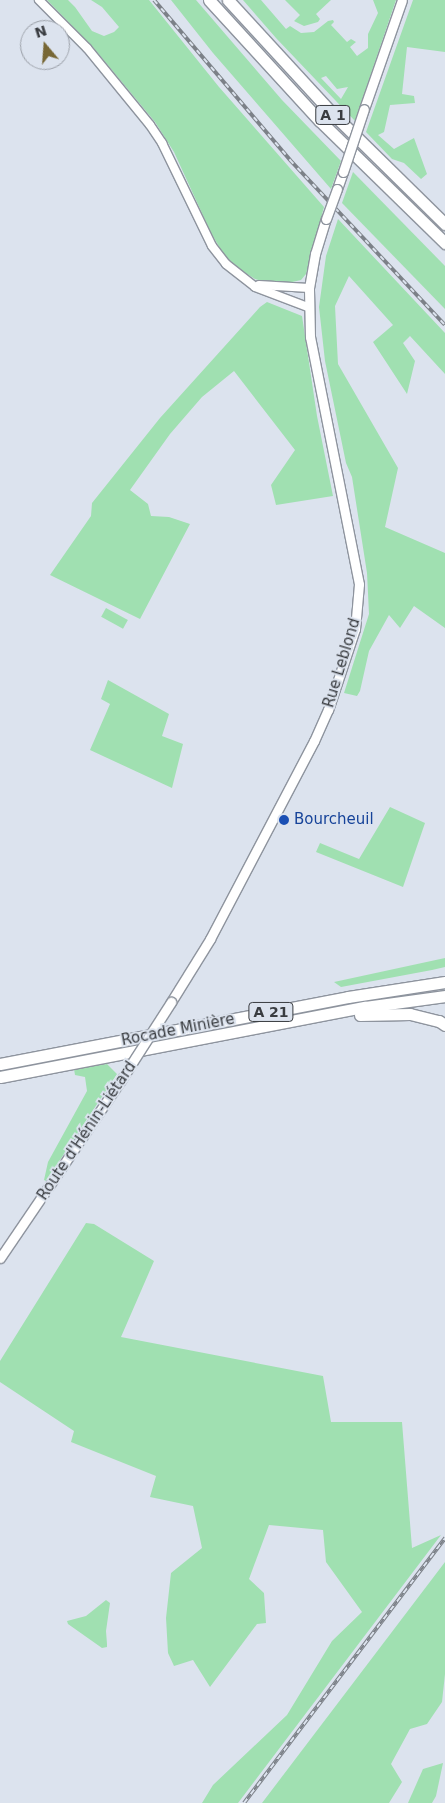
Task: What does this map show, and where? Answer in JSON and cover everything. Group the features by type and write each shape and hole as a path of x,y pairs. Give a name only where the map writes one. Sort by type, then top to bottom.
{"highway":[{"name":"A 1","path":"210,0 320,121 445,243"},
{"name":"A 1","path":"228,0 331,112 445,224"},
{"path":"348,997 383,986 445,973"},
{"name":"Rocade Minière","path":"0,1064 348,997 445,982"},
{"name":"Rocade Minière","path":"0,1077 301,1018 408,1000 445,996"},
{"path":"301,1018 318,1021 391,1012 427,1018 445,1025"}],"main road":[{"name":"Rue Leblond","path":"260,846 328,710 355,629 360,584 314,362 308,307 309,288 326,219 402,0"},
{"name":"Route d'Hénin-Liétard","path":"0,1258 122,1080 210,939 260,846"}],"street":[{"path":"39,0 87,48 150,125 162,142 212,246 234,272 251,284 308,307"},
{"path":"251,284 309,288"}],"green space":[{"path":"47,0 68,0 92,31 104,36 114,32 119,27 102,7 91,0 149,0 219,87 324,207 306,274 301,280 288,283 265,282 255,279 233,265 211,233 174,152 155,122 92,46 70,24 70,20 67,20"},
{"path":"171,0 196,0 282,100 341,161 331,189 213,53"},
{"path":"243,0 261,0 286,29 290,26 301,33 314,32 328,21 333,20 334,22 331,25 347,42 351,39 356,42 350,47 357,56 368,48 368,34 378,13 373,0 396,0 355,121 276,38","holes":["326,76 337,89 348,87 341,99 321,78"]},
{"path":"285,0 331,0 316,14 320,19 318,22 304,26 294,21 300,15"},
{"path":"413,0 445,0 445,52 407,47 402,94 414,96 415,103 390,105 384,132 378,135 394,149 414,138 427,174 421,179 404,163 392,159 366,132"},
{"path":"353,172 445,266 445,309 342,203"},
{"path":"338,219 445,333 445,374 410,336 403,343 415,361 407,394 373,342 393,325 349,276 335,306 338,364 398,468 385,527 445,553 445,628 414,606 400,628 389,615 369,651 360,691 357,696 344,693 369,614 367,573 352,477 346,463 325,361 319,307 326,256"},
{"path":"267,302 302,316 317,416 333,496 276,505 271,485 295,450 234,371 202,397 170,434 130,490 148,504 151,516 169,517 190,524 140,619 50,575 91,516 92,503 160,418 260,307"},
{"path":"106,608 128,620 123,629 101,617"},
{"path":"108,680 169,714 162,736 183,744 172,788 90,750 110,704 101,699"},
{"path":"390,807 425,823 403,887 316,852 320,843 359,859"},
{"path":"445,958 445,967 432,970 341,987 334,982"},
{"path":"107,1064 117,1074 46,1181 44,1180 48,1162 87,1091 85,1077 75,1075 74,1069"},
{"path":"86,1223 94,1224 154,1261 121,1337 323,1376 331,1422 402,1422 412,1548 441,1535 238,1803 202,1803 213,1785 287,1715 332,1641 362,1612 326,1562 323,1530 269,1525 249,1579 264,1593 266,1623 257,1624 210,1687 193,1660 174,1666 168,1653 166,1618 171,1573 202,1548 193,1506 150,1497 156,1476 71,1442 74,1431 0,1382 0,1361"},
{"path":"445,1562 445,1674 442,1702 427,1724 410,1729 391,1764 402,1782 389,1803 262,1803"},
{"path":"106,1600 110,1603 106,1631 107,1647 102,1648 68,1624 67,1621 86,1616"},
{"path":"443,1763 436,1796 432,1803 408,1803 423,1769"}],"railway":[{"path":"154,0 290,160 445,325"},
{"path":"244,1803 445,1538"}],"place":[{"name":"Bourcheuil","path":"284,820"}]}
